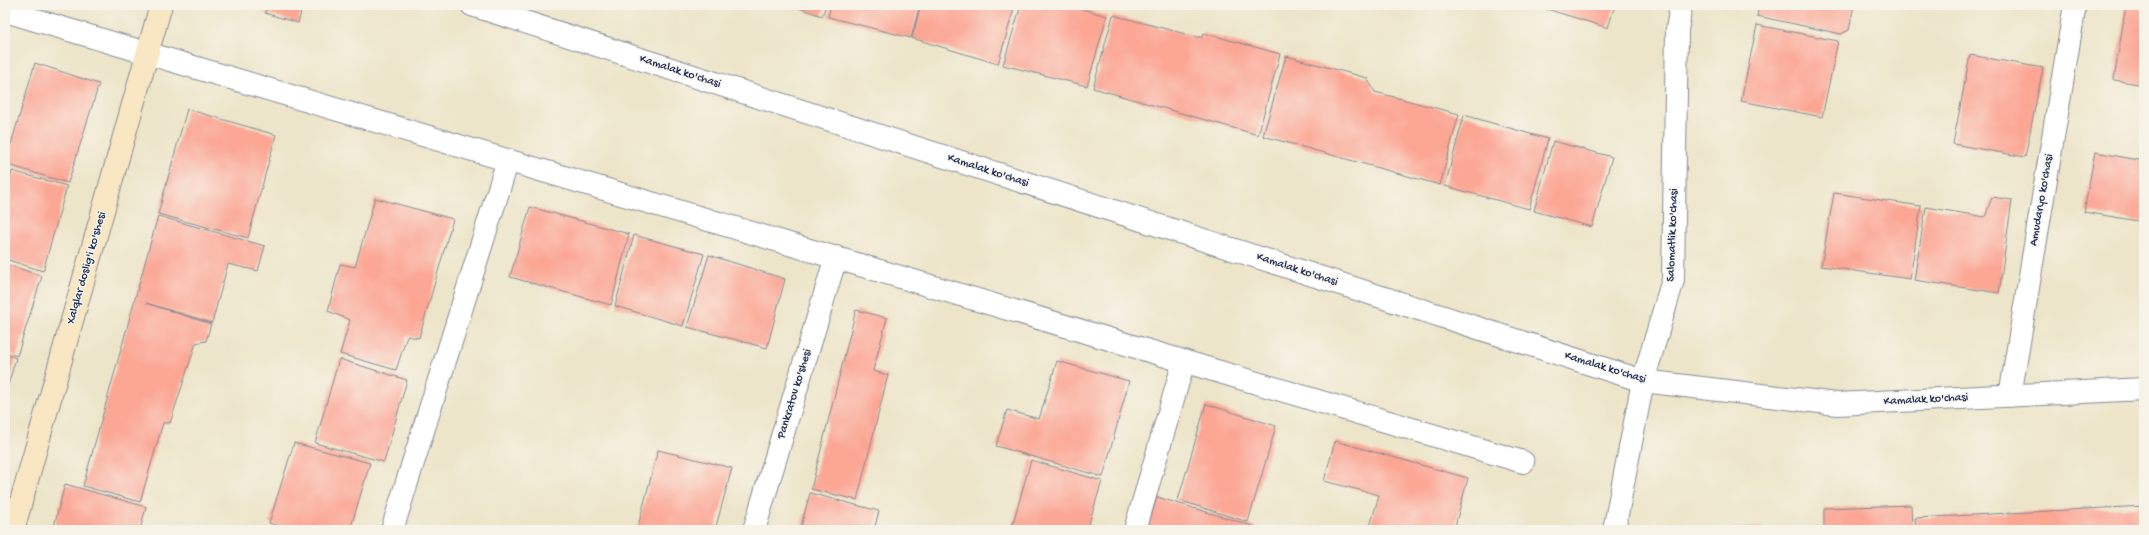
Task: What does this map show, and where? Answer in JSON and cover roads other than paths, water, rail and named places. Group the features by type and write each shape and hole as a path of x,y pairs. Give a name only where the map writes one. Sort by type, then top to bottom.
{"street":[{"name":"Xalqlar doslig'i ko'shesi","path":"13,530 161,5"},
{"name":"Kamalak ko'chasi","path":"472,5 1643,381 1836,404 2144,389"},
{"name":"Salomatlik ko'chasi","path":"1614,530 1643,381 1673,280 1677,30 1681,5"},
{"name":"Amudaryo ko'chasi","path":"2010,396 2075,5"},
{"path":"5,11 1523,462"},
{"path":"392,530 508,160"},
{"name":"Pankratov ko'shesi","path":"754,530 836,258"},
{"path":"1135,530 1184,361"}]}
